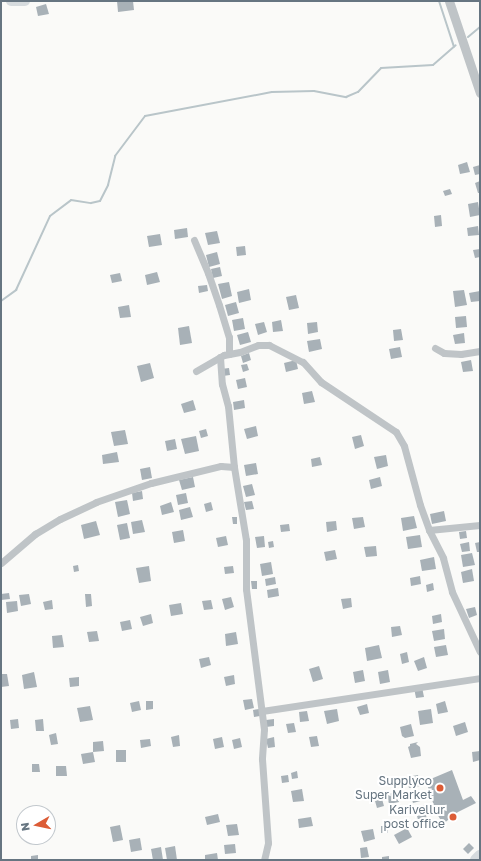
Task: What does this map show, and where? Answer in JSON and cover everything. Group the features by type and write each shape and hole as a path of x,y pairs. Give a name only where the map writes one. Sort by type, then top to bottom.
{"highway":[{"path":"476,860 480,856"}],"main road":[{"path":"11,1 25,1"}],"street":[{"path":"449,1 480,93"},
{"path":"194,240 208,273 219,305 228,337 229,354"},
{"path":"196,371 220,357 258,345 269,345 284,351 303,362 321,382 396,432 408,459 415,489 429,530 443,558 452,592 480,652"},
{"path":"435,348 444,353 461,354 480,351"},
{"path":"220,357 222,384 228,406 234,467 246,540 246,589 264,729 262,759 268,827 268,843 264,860"},
{"path":"1,564 35,534 60,518 96,502 151,483 221,466 234,467"},
{"path":"429,530 480,524"},
{"path":"262,711 480,678"}],"building":[{"path":"117,1 133,1 134,10 118,12"},
{"path":"46,4 49,14 38,16 36,7"},
{"path":"467,162 470,172 460,174 458,165"},
{"path":"480,165 480,174 475,175 473,167"},
{"path":"480,181 480,193 478,193 475,183"},
{"path":"450,189 452,194 445,196 443,191"},
{"path":"478,202 480,215 470,217 468,204"},
{"path":"441,215 442,226 435,227 434,216"},
{"path":"478,226 479,235 468,236 467,228"},
{"path":"187,228 188,237 175,239 174,230"},
{"path":"217,231 220,243 208,245 205,233"},
{"path":"160,234 162,245 149,247 147,236"},
{"path":"245,246 246,255 237,256 236,247"},
{"path":"480,249 480,257 475,258 473,250"},
{"path":"217,252 220,264 209,267 206,255"},
{"path":"220,267 222,276 213,278 211,269"},
{"path":"157,272 160,282 147,285 145,275"},
{"path":"120,273 122,281 112,283 110,275"},
{"path":"229,282 232,296 222,299 218,284"},
{"path":"207,285 208,291 199,293 198,286"},
{"path":"249,289 251,300 239,303 237,292"},
{"path":"464,290 467,305 455,307 453,291"},
{"path":"480,291 480,301 471,302 469,293"},
{"path":"296,295 299,308 289,310 286,297"},
{"path":"236,302 239,313 228,316 225,305"},
{"path":"129,305 131,317 120,318 118,307"},
{"path":"466,316 467,327 456,328 455,317"},
{"path":"243,318 245,329 234,331 232,320"},
{"path":"281,320 283,331 273,332 272,322"},
{"path":"264,322 267,332 258,335 255,324"},
{"path":"317,322 318,332 308,334 307,323"},
{"path":"189,326 192,343 180,345 178,328"},
{"path":"401,329 403,340 394,341 393,330"},
{"path":"248,332 251,342 240,345 237,335"},
{"path":"464,333 465,343 455,344 453,335"},
{"path":"320,339 322,349 309,352 307,341"},
{"path":"400,347 402,357 391,359 389,349"},
{"path":"249,353 251,360 243,363 241,356"},
{"path":"296,360 298,369 286,372 284,363"},
{"path":"471,360 473,371 463,372 461,362"},
{"path":"150,363 154,378 141,382 137,366"},
{"path":"247,364 249,370 243,372 241,365"},
{"path":"229,368 230,375 223,376 221,369"},
{"path":"245,378 247,387 238,389 236,380"},
{"path":"312,391 315,402 304,404 302,393"},
{"path":"193,400 196,410 184,413 181,404"},
{"path":"244,400 245,408 234,410 233,402"},
{"path":"256,426 258,436 247,439 244,429"},
{"path":"206,429 208,436 201,438 199,431"},
{"path":"125,430 128,444 114,446 111,432"},
{"path":"361,435 364,446 355,449 352,437"},
{"path":"196,436 199,451 185,454 181,439"},
{"path":"175,439 177,449 167,451 165,441"},
{"path":"117,452 119,462 103,464 102,455"},
{"path":"386,455 388,466 377,469 374,457"},
{"path":"320,457 322,465 312,467 311,459"},
{"path":"256,463 258,474 246,476 244,465"},
{"path":"150,467 152,478 142,480 140,469"},
{"path":"193,477 195,487 182,490 179,480"},
{"path":"380,477 382,486 371,489 369,480"},
{"path":"252,484 255,495 246,497 243,486"},
{"path":"142,491 143,499 133,501 132,493"},
{"path":"186,493 188,503 178,505 176,495"},
{"path":"127,500 130,514 118,517 115,502"},
{"path":"252,501 254,509 246,510 244,502"},
{"path":"171,502 174,512 162,515 160,506"},
{"path":"211,502 213,510 206,512 204,504"},
{"path":"190,507 193,517 181,520 179,510"},
{"path":"444,511 446,521 432,524 430,514"},
{"path":"414,516 417,528 403,531 401,518"},
{"path":"232,517 237,517 237,524 233,524"},
{"path":"363,517 365,527 354,529 352,518"},
{"path":"142,520 145,532 133,534 131,522"},
{"path":"96,521 100,535 84,539 81,525"},
{"path":"336,521 337,530 327,532 326,522"},
{"path":"127,523 130,538 120,540 117,525"},
{"path":"289,524 290,531 281,532 280,525"},
{"path":"183,530 185,541 174,543 172,532"},
{"path":"466,531 467,538 460,539 459,532"},
{"path":"420,535 422,547 408,549 406,537"},
{"path":"226,536 228,545 218,547 216,538"},
{"path":"264,536 265,547 257,548 255,537"},
{"path":"273,541 274,547 269,548 268,542"},
{"path":"469,542 470,551 462,552 460,544"},
{"path":"480,542 480,552 477,552 475,543"},
{"path":"376,546 377,556 366,557 364,547"},
{"path":"335,550 337,559 326,561 324,552"},
{"path":"472,553 475,565 463,567 461,555"},
{"path":"434,557 436,569 422,571 420,560"},
{"path":"271,562 273,574 262,576 260,564"},
{"path":"78,565 79,571 74,572 73,566"},
{"path":"149,566 151,581 139,583 136,568"},
{"path":"233,566 234,573 225,574 224,567"},
{"path":"472,569 474,581 463,583 461,572"},
{"path":"420,576 421,584 411,586 410,578"},
{"path":"275,577 276,584 266,586 265,579"},
{"path":"251,581 257,581 257,589 252,589"},
{"path":"433,583 434,590 427,592 426,585"},
{"path":"278,588 279,596 268,598 267,590"},
{"path":"9,593 10,599 1,600 1,594"},
{"path":"29,594 31,604 21,606 19,595"},
{"path":"85,594 91,594 92,606 86,607"},
{"path":"231,597 234,607 225,610 222,599"},
{"path":"351,598 352,607 343,609 341,599"},
{"path":"52,600 53,609 45,610 43,602"},
{"path":"211,600 213,609 204,610 202,601"},
{"path":"17,601 18,611 7,613 6,602"},
{"path":"181,603 183,614 171,616 169,605"},
{"path":"475,607 477,615 469,618 466,609"},
{"path":"151,614 153,623 143,626 140,617"},
{"path":"441,614 442,622 433,624 432,616"},
{"path":"130,620 132,629 122,631 120,622"},
{"path":"400,626 402,635 392,637 391,627"},
{"path":"444,629 445,639 434,641 432,631"},
{"path":"97,631 99,641 89,642 87,632"},
{"path":"236,632 238,644 226,646 225,634"},
{"path":"62,635 64,647 53,648 52,636"},
{"path":"379,645 382,658 367,661 365,648"},
{"path":"446,645 448,655 436,657 434,647"},
{"path":"407,652 409,662 402,664 400,654"},
{"path":"209,657 211,665 201,668 199,659"},
{"path":"424,657 427,668 418,671 414,661"},
{"path":"319,666 323,679 313,682 309,669"},
{"path":"363,670 365,681 355,683 353,672"},
{"path":"388,670 390,682 380,684 378,672"},
{"path":"34,672 37,687 24,689 22,675"},
{"path":"1,674 7,674 9,686 1,687"},
{"path":"234,675 235,684 226,686 224,677"},
{"path":"79,677 79,686 70,687 69,678"},
{"path":"422,687 424,697 416,698 414,688"},
{"path":"252,699 254,708 245,710 243,700"},
{"path":"139,701 141,710 132,712 130,703"},
{"path":"146,701 153,701 153,709 146,710"},
{"path":"445,701 448,712 438,714 436,704"},
{"path":"367,704 369,713 360,715 357,707"},
{"path":"90,706 93,720 80,722 77,708"},
{"path":"259,709 260,716 254,717 253,710"},
{"path":"337,709 339,721 327,724 324,711"},
{"path":"431,709 433,723 420,725 418,711"},
{"path":"307,711 309,721 300,722 299,712"},
{"path":"18,719 19,728 11,729 10,720"},
{"path":"43,719 44,731 36,731 35,720"},
{"path":"274,719 274,726 266,727 266,720"},
{"path":"465,722 468,732 456,736 453,726"},
{"path":"294,723 296,732 288,733 286,724"},
{"path":"411,724 414,736 405,738 402,736 400,727"},
{"path":"56,733 58,744 51,745 49,735"},
{"path":"179,735 180,746 173,747 171,737"},
{"path":"317,736 319,746 311,747 309,737"},
{"path":"222,737 224,747 215,749 213,739"},
{"path":"274,737 275,747 268,748 266,739"},
{"path":"240,738 242,747 234,749 232,740"},
{"path":"150,739 151,746 141,748 140,740"},
{"path":"103,741 104,751 93,752 93,742"},
{"path":"418,742 416,744 420,747 421,756 411,758 408,747 410,744"},
{"path":"116,750 126,750 126,762 116,762"},
{"path":"480,751 480,760 473,762 472,752"},
{"path":"93,752 95,762 83,764 81,754"},
{"path":"32,764 39,764 40,772 32,772"},
{"path":"56,766 66,766 67,776 56,776"},
{"path":"452,770 463,800 471,796 476,803 458,812 443,824 436,812 426,781"},
{"path":"297,771 298,778 292,779 291,773"},
{"path":"288,775 289,782 282,783 281,776"},
{"path":"418,775 420,786 409,788 407,777"},
{"path":"302,789 304,801 293,802 291,791"},
{"path":"396,792 399,802 389,804 387,794"},
{"path":"422,793 424,800 413,803 411,796"},
{"path":"382,799 384,806 377,808 375,801"},
{"path":"424,805 425,811 420,812 419,806"},
{"path":"218,814 220,822 207,825 205,817"},
{"path":"426,814 427,822 419,823 417,816"},
{"path":"311,817 313,826 299,828 298,819"},
{"path":"237,824 239,835 228,836 226,825"},
{"path":"120,825 123,840 113,842 110,827"},
{"path":"381,826 388,826 388,833 381,833"},
{"path":"407,828 412,837 399,844 394,835"},
{"path":"373,829 375,839 364,842 361,831"},
{"path":"140,838 142,850 131,852 129,840"},
{"path":"469,843 474,848 468,854 463,849"},
{"path":"235,844 236,853 225,854 224,845"},
{"path":"175,846 177,860 167,860 165,848"},
{"path":"161,847 163,860 153,860 151,849"},
{"path":"367,847 369,857 361,858 360,848"},
{"path":"217,853 218,860 205,860 205,855"},
{"path":"38,855 38,860 31,860 31,856"},
{"path":"389,856 389,860 382,860 382,857"}],"waterway":[{"path":"439,1 454,47"},
{"path":"468,37 480,27"},
{"path":"1,301 16,290 50,216 71,200 91,203 100,201 108,185 115,156 145,116 272,92 314,91 346,97 358,92 381,68 433,65 456,45"}],"place":[{"name":"Supplyco Super Market","path":"440,788"},
{"name":"Karivellur post office","path":"453,817"}]}
